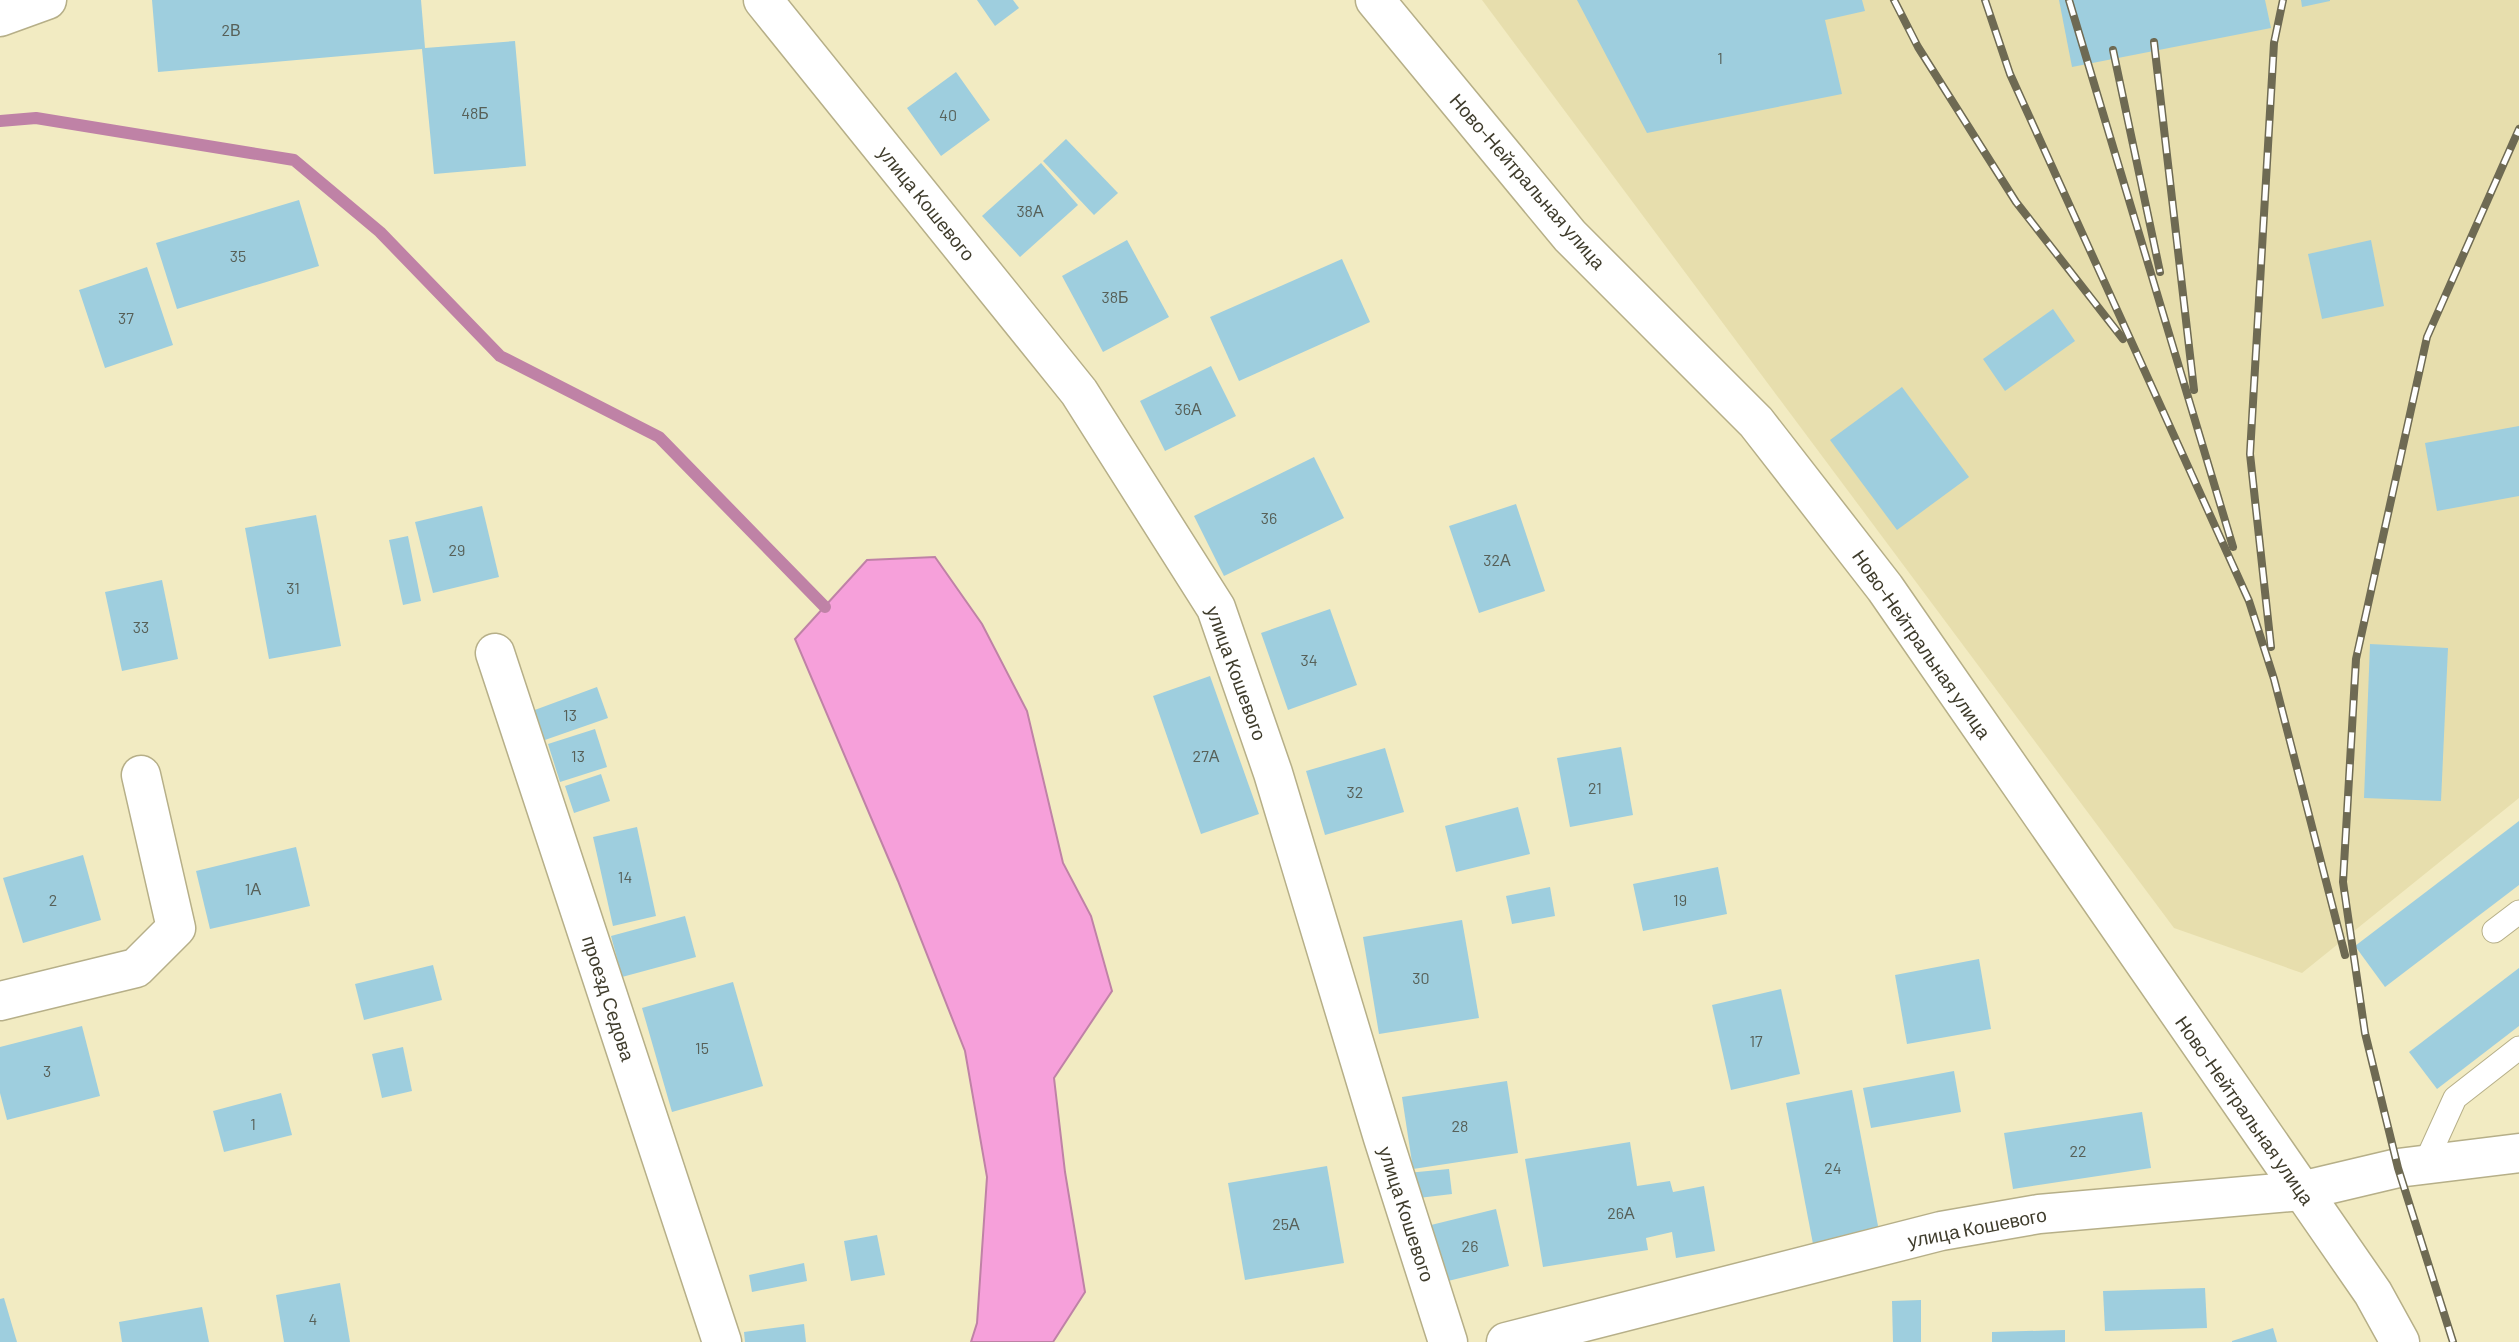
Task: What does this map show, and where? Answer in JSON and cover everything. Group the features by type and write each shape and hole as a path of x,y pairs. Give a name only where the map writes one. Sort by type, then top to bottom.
{"street":[{"path":"0,16 47,0"},
{"name":"улица Кошевого","path":"763,0 1079,392 1216,608 1273,773 1382,1138 1448,1342"},
{"name":"Ново-Нейтральная улица","path":"1375,0 1570,236 1756,422 1853,547 1893,600 2374,1293 2400,1342"},
{"name":"проезд Седова","path":"495,653 722,1342"},
{"path":"0,1001 136,968 176,928 141,775"},
{"name":"улица Кошевого","path":"1506,1342 1579,1332 1965,1227 2039,1213 2301,1191 2398,1167 2519,1153"}],"lane":[{"path":"2494,931 2519,912"},
{"path":"2425,1164 2455,1098 2519,1048"}],"shaded area":[{"path":"1482,0 2519,0 2519,798 2302,973 2174,928"},
{"path":"935,557 982,624 1027,711 1063,863 1091,916 1112,991 1054,1078 1065,1172 1085,1292 1053,1342 971,1342 977,1323 987,1177 965,1051 898,881 795,639 867,560"}],"building":[{"path":"152,0 421,0 425,48 515,41 526,166 434,174 422,49 158,72"},
{"path":"977,0 1013,0 1019,8 995,26"},
{"path":"1577,0 1862,0 1865,11 1825,20 1842,94 1647,133"},
{"path":"2059,0 2265,0 2271,28 2072,67"},
{"path":"2301,0 2330,0 2330,1 2302,7"},
{"path":"956,72 990,120 941,156 907,108"},
{"path":"1066,139 1118,193 1094,215 1043,161"},
{"path":"1041,163 1078,205 1020,257 982,216"},
{"path":"299,200 319,266 177,309 156,243"},
{"path":"1127,240 1169,317 1103,352 1062,276"},
{"path":"2371,240 2384,306 2322,319 2308,254"},
{"path":"1342,259 1370,322 1239,381 1210,317"},
{"path":"147,267 173,345 105,368 79,290"},
{"path":"2053,309 2075,341 2005,391 1983,359"},
{"path":"1211,366 1236,416 1165,451 1140,401"},
{"path":"1902,387 1969,477 1897,530 1830,440"},
{"path":"2519,426 2519,496 2437,511 2425,443"},
{"path":"1314,457 1344,518 1224,576 1194,516"},
{"path":"1516,504 1545,591 1479,613 1449,526"},
{"path":"482,506 499,577 433,593 415,522"},
{"path":"316,515 341,646 269,659 245,528"},
{"path":"408,536 421,601 403,605 389,540"},
{"path":"162,580 178,659 122,671 105,592"},
{"path":"1330,609 1357,685 1288,710 1261,633"},
{"path":"2370,644 2448,648 2441,801 2364,798"},
{"path":"1210,676 1259,814 1201,834 1153,696"},
{"path":"597,687 608,718 542,741 532,711"},
{"path":"595,729 607,767 560,782 548,744"},
{"path":"1621,747 1633,815 1570,827 1557,758"},
{"path":"1385,748 1404,812 1325,835 1306,771"},
{"path":"601,774 610,801 574,813 565,786"},
{"path":"1518,807 1530,854 1456,872 1445,826"},
{"path":"2519,821 2519,885 2385,987 2355,946"},
{"path":"637,827 656,916 613,926 593,837"},
{"path":"296,847 310,906 210,929 196,871"},
{"path":"83,855 101,920 23,943 3,878"},
{"path":"1718,867 1727,914 1643,931 1633,884"},
{"path":"1550,887 1555,916 1512,924 1506,896"},
{"path":"685,916 696,957 622,977 611,936"},
{"path":"1462,920 1479,1018 1379,1034 1363,937"},
{"path":"1979,959 1991,1029 1907,1044 1895,975"},
{"path":"433,965 442,1000 364,1020 355,984"},
{"path":"2519,968 2519,1026 2437,1089 2409,1052"},
{"path":"733,982 763,1086 672,1112 642,1008"},
{"path":"1781,989 1800,1074 1731,1090 1712,1005"},
{"path":"82,1026 100,1096 7,1120 0,1093 0,1047"},
{"path":"403,1047 412,1091 382,1098 372,1054"},
{"path":"1954,1071 1961,1112 1871,1128 1863,1088"},
{"path":"1507,1081 1518,1153 1413,1169 1402,1097"},
{"path":"1852,1090 1879,1231 1813,1244 1786,1103"},
{"path":"281,1093 292,1135 224,1152 213,1111"},
{"path":"2142,1112 2151,1168 2013,1189 2004,1133"},
{"path":"1630,1142 1637,1186 1670,1181 1673,1192 1704,1186 1715,1251 1676,1258 1672,1232 1646,1238 1648,1250 1543,1267 1525,1159"},
{"path":"1327,1166 1344,1263 1245,1280 1228,1183"},
{"path":"1449,1169 1452,1194 1410,1199 1407,1173"},
{"path":"1496,1209 1509,1266 1444,1282 1431,1225"},
{"path":"877,1235 885,1275 851,1281 844,1241"},
{"path":"804,1263 807,1281 752,1292 749,1275"},
{"path":"340,1283 350,1342 284,1342 276,1295"},
{"path":"2205,1288 2207,1328 2105,1331 2103,1291"},
{"path":"4,1298 17,1342 0,1342 0,1299"},
{"path":"1921,1300 1921,1342 1893,1342 1892,1301"},
{"path":"202,1307 209,1342 122,1342 119,1322"},
{"path":"804,1324 806,1342 745,1342 744,1332"},
{"path":"2273,1328 2277,1342 2232,1342 2232,1341"},
{"path":"2065,1330 2065,1342 1992,1342 1992,1332"}],"waterway":[{"path":"0,121 36,118 294,160 380,232 500,356 659,437 825,607"}],"railway":[{"path":"1894,0 1918,47 2016,202 2123,339"},
{"path":"1985,0 2010,74 2249,601 2274,679 2345,955"},
{"path":"2069,0 2233,547"},
{"path":"2271,647 2250,454 2274,43 2283,0"},
{"path":"2154,42 2194,390"},
{"path":"2113,50 2160,272"},
{"path":"2453,1342 2398,1168 2365,1033 2343,882 2356,659 2427,337 2519,129"}]}
